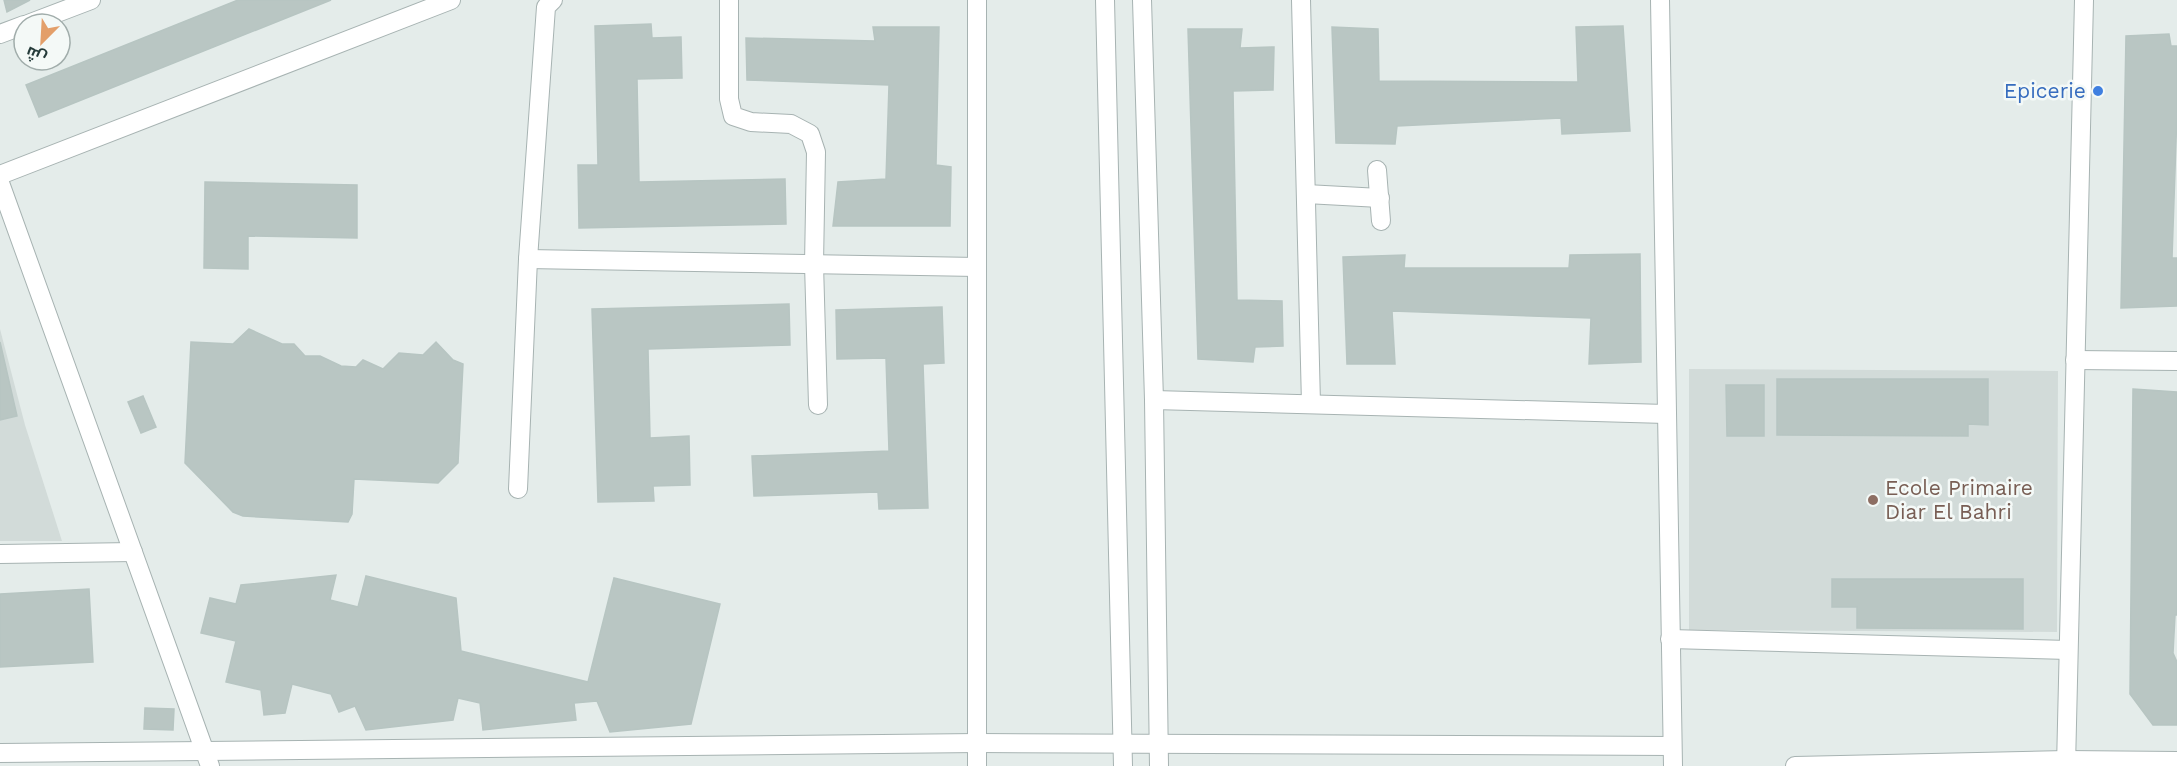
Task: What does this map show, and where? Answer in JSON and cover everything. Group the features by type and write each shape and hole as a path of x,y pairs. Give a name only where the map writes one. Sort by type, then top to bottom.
{"street":[{"path":"60,12 91,0"},
{"path":"0,175 451,0"},
{"path":"518,489 528,259 546,7 553,0"},
{"path":"729,0 729,99 733,116 751,122 791,124 810,134 816,152 814,264 818,405"},
{"path":"977,0 977,766"},
{"path":"1105,0 1123,766"},
{"path":"1142,0 1154,400 1159,766"},
{"path":"1301,0 1311,404"},
{"path":"1660,0 1673,766"},
{"path":"2066,763 2084,0"},
{"path":"1377,170 1381,221"},
{"path":"0,183 207,758"},
{"path":"1306,194 1380,198"},
{"path":"528,259 977,267"},
{"path":"2075,360 2177,361"},
{"path":"1154,400 1666,414"},
{"path":"0,554 133,552"},
{"path":"1670,639 2068,650"},
{"path":"0,753 207,758 978,743 1672,746"},
{"path":"1795,766 2177,761"}],"shaded area":[{"path":"0,329 25,425 62,541 0,541"},
{"name":"Ecole Primaire Diar El Bahri","path":"1689,369 2058,371 2057,632 1689,630"}],"building":[{"path":"4,0 30,0 7,12"},
{"path":"238,0 331,0 39,117 26,85 58,72 72,72 72,67"},
{"path":"651,24 652,38 681,37 682,78 637,79 639,182 785,179 786,224 579,228 578,165 598,165 595,26"},
{"path":"1623,26 1630,131 1562,134 1561,118 1397,126 1395,144 1336,143 1332,27 1378,29 1379,81 1578,82 1576,27"},
{"path":"873,27 939,27 936,165 951,167 950,226 833,226 838,182 886,179 889,85 747,80 746,38 875,41"},
{"path":"1188,29 1242,29 1240,48 1274,47 1273,90 1233,91 1237,300 1282,301 1283,346 1255,347 1253,362 1198,359"},
{"path":"2169,34 2171,46 2177,46 2172,258 2177,258 2177,306 2121,308 2126,36"},
{"path":"205,182 357,185 357,238 248,236 248,269 204,268"},
{"path":"1640,254 1641,362 1589,364 1591,318 1392,311 1395,364 1347,364 1343,257 1405,255 1404,268 1569,268 1570,255"},
{"path":"789,304 790,345 648,349 650,438 689,436 690,485 653,486 654,501 598,502 592,309"},
{"path":"942,307 944,363 923,364 928,508 879,509 878,492 754,496 752,456 889,451 886,358 837,359 836,310"},
{"path":"249,329 282,344 294,344 305,356 320,356 341,366 356,367 363,360 383,369 399,353 423,355 436,342 453,360 463,364 458,463 438,483 354,479 352,514 348,522 243,516 233,512 185,463 191,342 233,344"},
{"path":"0,342 17,416 0,420"},
{"path":"1777,379 1988,379 1988,425 1968,424 1968,436 1777,435"},
{"path":"1726,385 1764,385 1764,436 1727,436"},
{"path":"2133,389 2177,392 2177,615 2175,615 2173,653 2177,662 2177,725 2153,725 2130,694"},
{"path":"143,396 156,427 141,433 128,402"},
{"path":"336,575 330,600 358,607 366,576 456,598 461,651 588,682 614,578 720,604 691,724 610,732 597,701 574,703 576,720 483,730 480,703 458,698 453,720 366,730 355,706 339,712 331,694 292,684 285,713 264,715 261,690 226,682 236,641 201,633 210,598 236,604 241,585"},
{"path":"1832,579 2023,579 2023,629 1857,628 1857,607 1832,607"},
{"path":"89,589 93,662 0,667 0,594"},
{"path":"145,708 174,709 173,730 144,729"}],"place":[{"name":"Epicerie","path":"2098,91"},
{"name":"Ecole Primaire Diar El Bahri","path":"1873,500"}]}
